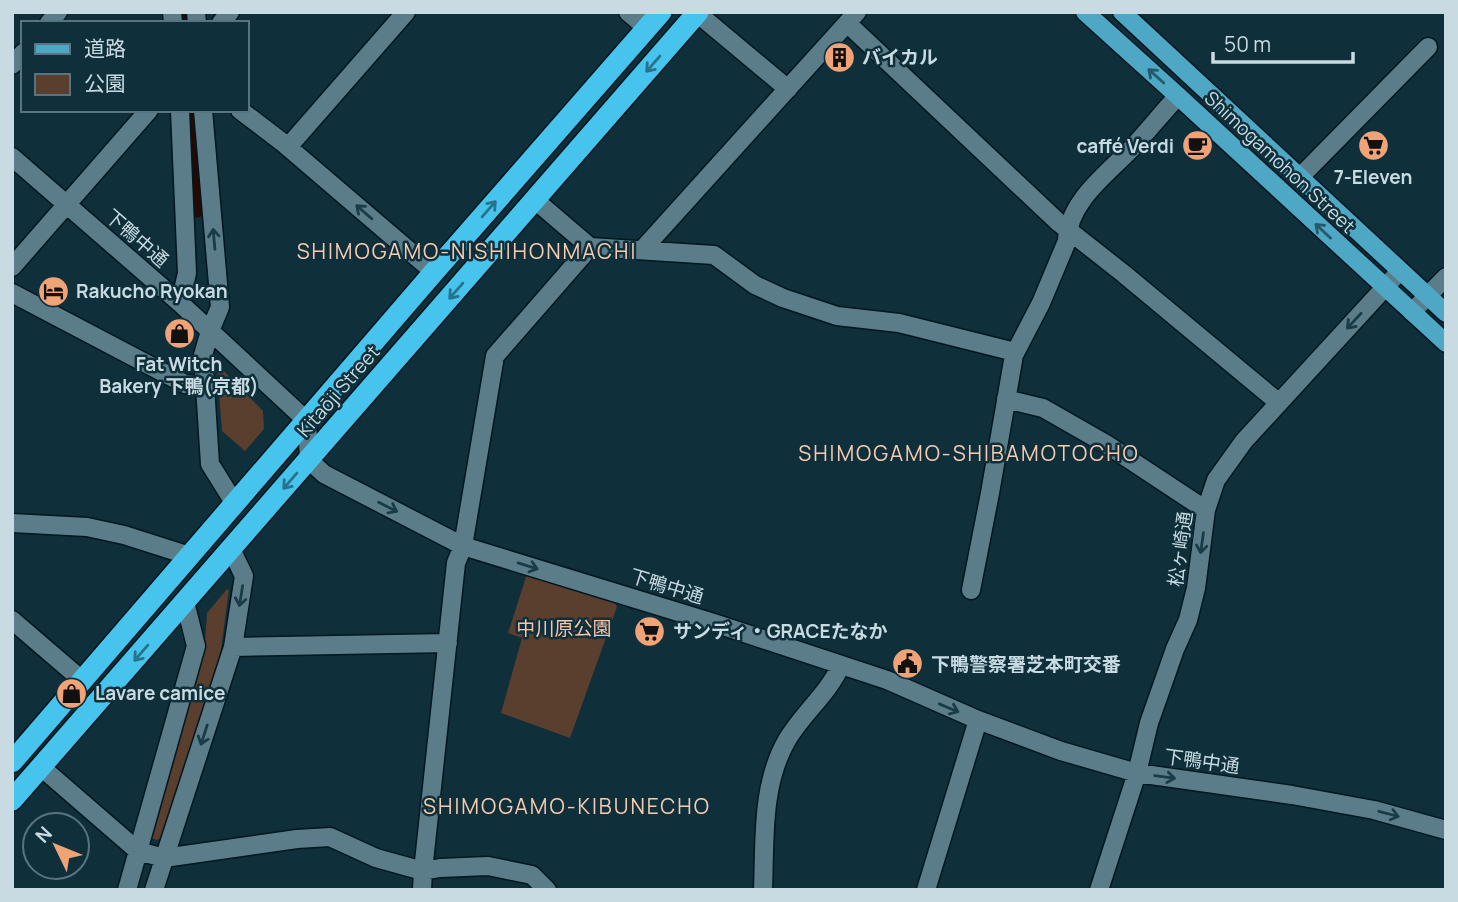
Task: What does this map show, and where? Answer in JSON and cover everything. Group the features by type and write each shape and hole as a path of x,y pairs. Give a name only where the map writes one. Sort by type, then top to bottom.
{"highway":[{"name":"Kitaōji Street","path":"12,800 698,13"},
{"name":"Kitaōji Street","path":"12,762 654,20"}],"main road":[{"name":"Shimogamohon Street","path":"1085,12 1446,343"},
{"name":"Shimogamohon Street","path":"1122,12 1446,313"}],"street":[{"path":"288,148 406,12"},
{"path":"628,12 654,20"},
{"path":"698,13 788,89"},
{"path":"642,250 852,18 1067,230 1278,402"},
{"path":"1300,177 1428,47"},
{"path":"971,590 1015,352 1041,303 1066,241 1067,230 1088,192 1178,96"},
{"path":"12,267 147,112"},
{"path":"180,112 187,273 180,303"},
{"path":"203,112 220,307 203,355 210,464 235,504"},
{"path":"243,112 434,272"},
{"name":"下鴨中通","path":"12,157 180,303 307,421"},
{"path":"535,200 590,247 714,255 755,285 783,298 837,316 899,323 1015,352"},
{"path":"422,890 456,563 463,545 495,356 590,247"},
{"name":"松ヶ崎通","path":"1099,890 1137,773 1149,723 1188,620 1196,588 1206,510 1216,480 1244,440 1400,271"},
{"path":"1412,312 1446,277"},
{"path":"12,293 185,384 205,386"},
{"path":"1006,399 1042,408 1106,444 1206,510"},
{"path":"307,421 309,460"},
{"name":"下鴨中通","path":"309,460 324,474 463,545 714,622 887,680 978,720 1061,751 1137,773 1292,795 1374,810 1446,830"},
{"path":"12,523 87,527 124,535 190,556"},
{"path":"154,890 233,647 244,576 231,549"},
{"path":"127,890 195,646 185,602"},
{"path":"12,620 83,681"},
{"path":"233,647 448,642"},
{"path":"763,890 768,790 777,763 788,739 834,680 841,665"},
{"path":"926,890 978,720"},
{"path":"41,767 138,850 164,858 297,839 330,837 376,858 423,871 488,866 532,875 547,890"}],"green space":[{"path":"219,366 263,411 264,429 245,451 222,431"},
{"name":"中川原公園","path":"528,571 613,599 617,607 570,738 501,713 522,638 508,633"},
{"path":"227,589 220,657 163,837 157,840 151,838 148,831 204,655 207,613"}],"waterway":[{"path":"182,12 182,21"},
{"path":"188,112 196,208"}],"place":[{"name":"バイカル","path":"839,57"},
{"name":"caffé Verdi","path":"1197,146"},
{"name":"7-Eleven","path":"1373,146"},
{"name":"Rakucho Ryokan","path":"53,291"},
{"name":"Fat Witch Bakery 下鴨(京都)","path":"179,333"},
{"name":"サンディ・GRACEたなか","path":"650,631"},
{"name":"下鴨警察署芝本町交番","path":"908,664"},
{"name":"Lavare camice","path":"72,693"}],"district":[{"name":"SHIMOGAMO-NISHIHONMACHI","path":"467,252"},
{"name":"SHIMOGAMO-SHIBAMOTOCHO","path":"969,454"},
{"name":"SHIMOGAMO-KIBUNECHO","path":"567,807"}]}
